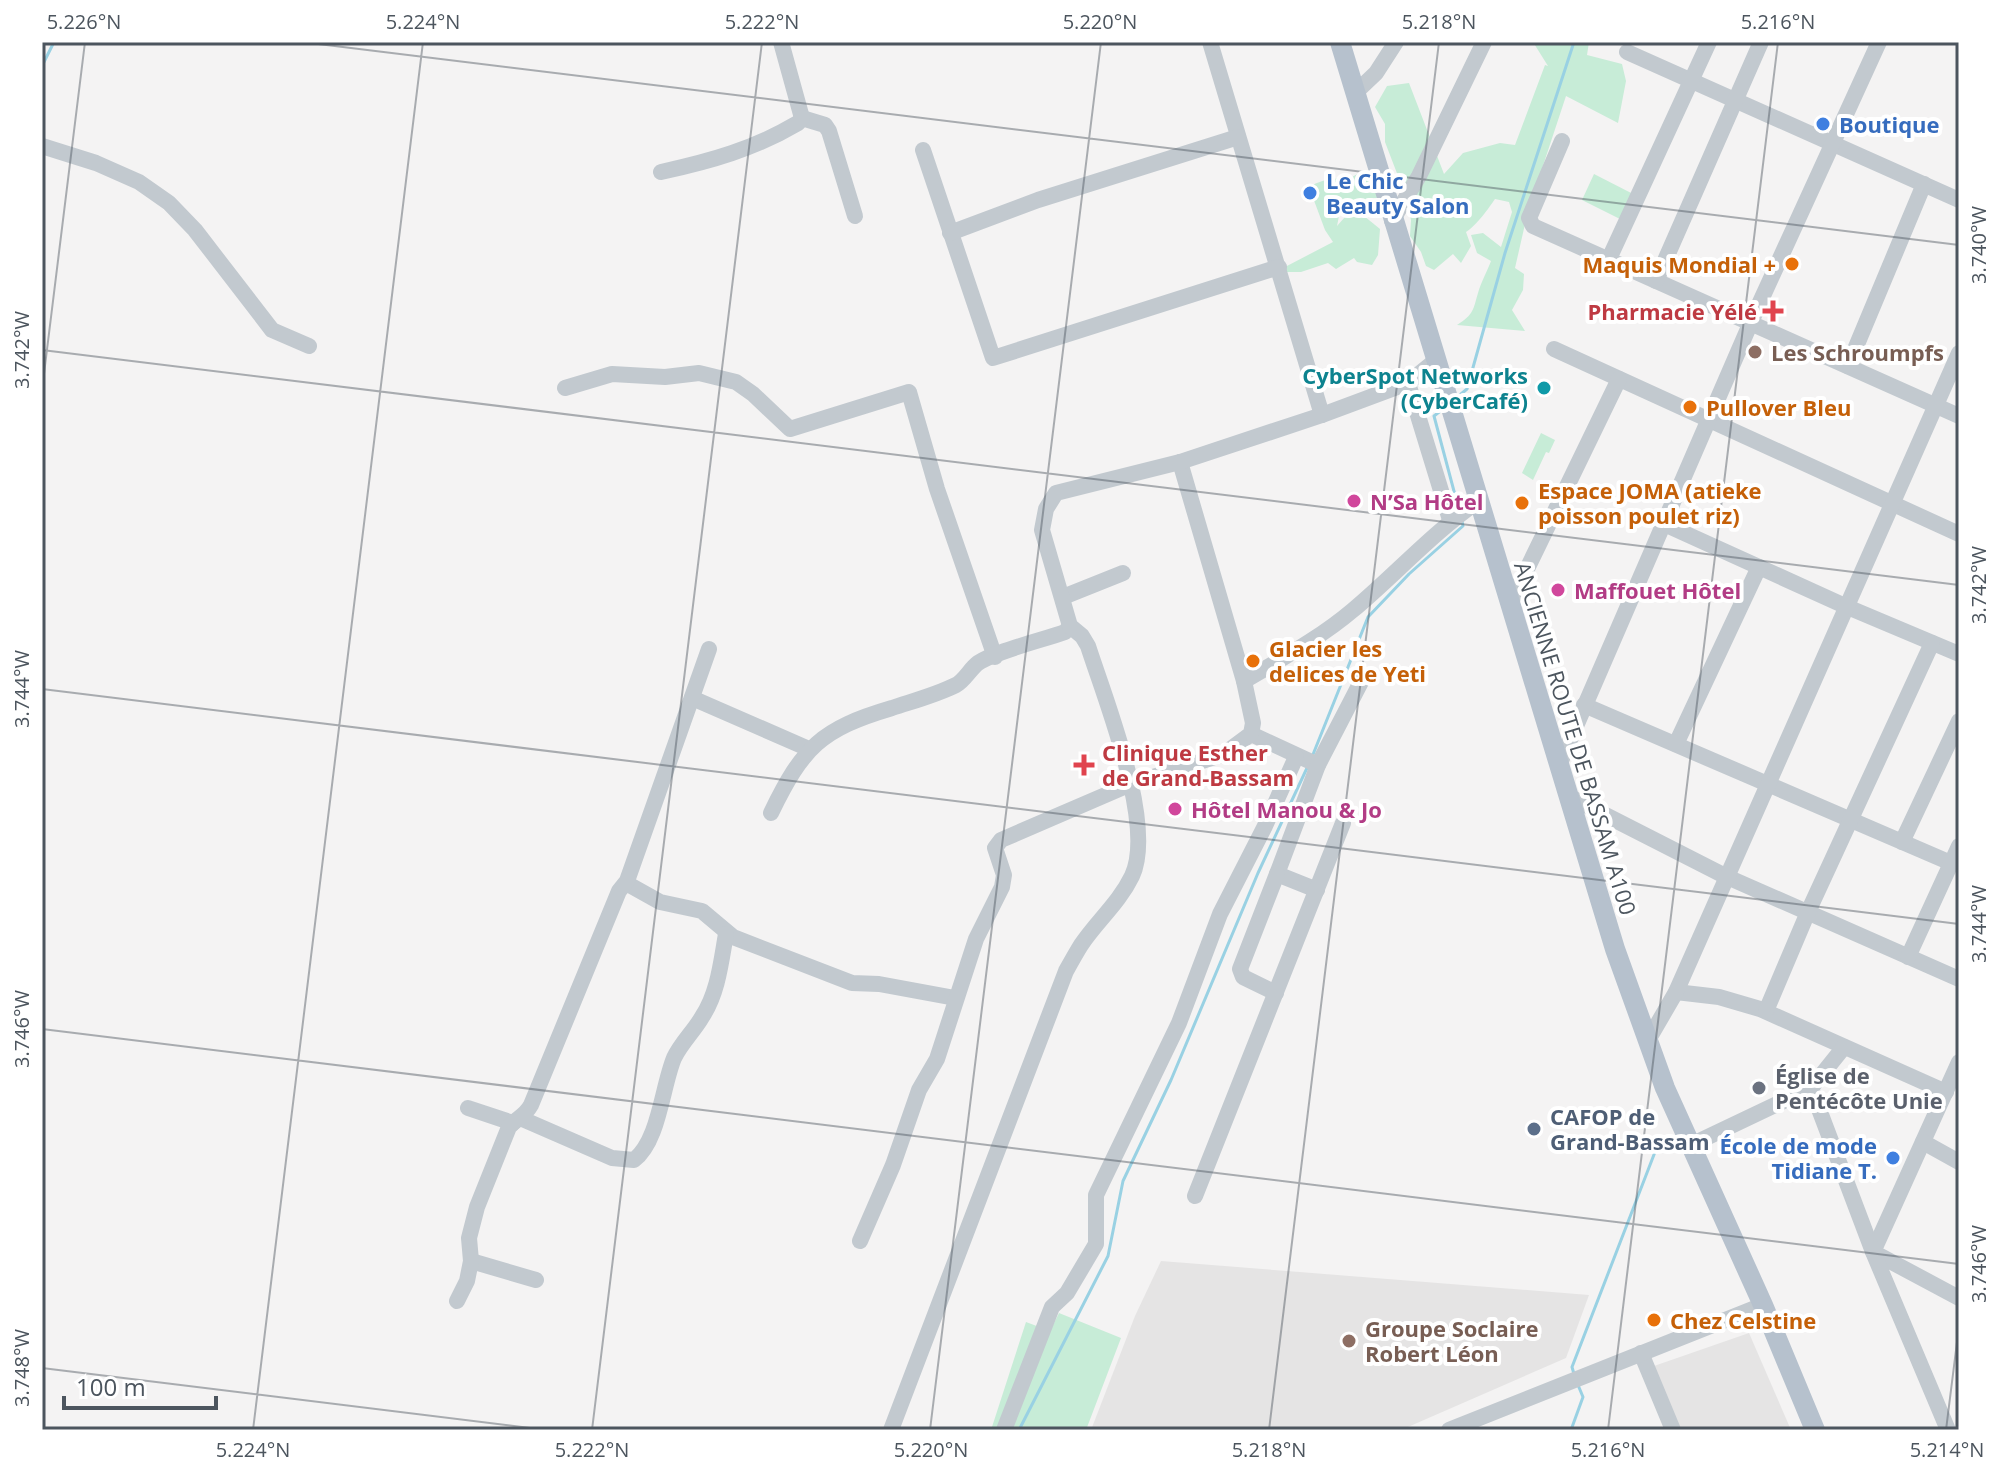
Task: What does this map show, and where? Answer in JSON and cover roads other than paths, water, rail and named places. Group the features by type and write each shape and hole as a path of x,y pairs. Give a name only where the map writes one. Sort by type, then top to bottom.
{"main road":[{"name":"ANCIENNE ROUTE DE BASSAM A100","path":"1340,42 1392,221 1560,763 1601,908 1647,1042 1815,1430"}],"street":[{"path":"781,42 802,118"},
{"path":"1210,42 1322,415"},
{"path":"1355,93 1376,73 1396,42"},
{"path":"1392,221 1419,176 1484,42"},
{"path":"1608,261 1709,42"},
{"path":"1656,281 1761,42"},
{"path":"1560,763 1662,523 1879,42"},
{"path":"1627,52 1959,200"},
{"path":"661,172 703,163 763,143 802,118"},
{"path":"802,118 825,125 829,131 855,216"},
{"path":"950,233 1026,204 1238,137"},
{"path":"1562,141 1529,218 1530,223 1608,261 1959,416"},
{"path":"42,146 96,163 139,182 169,203 195,230 272,330 309,346"},
{"path":"923,150 993,358 1279,267"},
{"path":"1848,366 1924,184"},
{"path":"1554,349 1959,534"},
{"path":"1647,1042 1676,992 1959,353"},
{"path":"891,1430 1066,971 1082,943 1105,918 1133,875 1138,830 1131,784 1088,646 1070,626 1042,530 1052,497 1056,493 1180,462 1322,415 1408,383 1435,361"},
{"path":"565,388 612,374 665,377 699,373 736,382 790,429 909,392 937,489 995,657"},
{"path":"1511,602 1619,379"},
{"path":"1408,383 1450,520"},
{"path":"860,1241 893,1165 919,1090 937,1059 976,939 1002,887 1004,875 995,848 1001,840 1131,784 1224,754 1251,734 1253,723 1244,681 1180,462"},
{"path":"1244,681 1353,610 1450,520 1480,500"},
{"path":"1662,523 1959,654"},
{"path":"1676,744 1759,567"},
{"path":"1063,597 1123,573"},
{"path":"771,813 791,772 809,749 829,734 866,716 958,684 976,664 1065,632 1070,626"},
{"path":"1766,1011 1808,912 1932,643"},
{"path":"457,1301 467,1281 471,1261 469,1238 477,1207 516,1121 526,1116 619,891 626,883 709,649"},
{"path":"1276,993 1243,977 1240,969 1318,765 1363,678"},
{"path":"692,698 809,749"},
{"path":"1584,705 1951,863"},
{"path":"1902,842 1959,721"},
{"path":"1251,734 1318,765"},
{"path":"1004,1430 1052,1307 1067,1293 1096,1244 1096,1195 1179,1023 1220,914 1296,757"},
{"path":"1568,796 1725,876 1959,979"},
{"path":"1195,1196 1343,823"},
{"path":"1908,957 1959,846"},
{"path":"1277,874 1317,890"},
{"path":"626,883 660,902 702,911 726,934 852,983 879,984 955,998"},
{"path":"468,1108 516,1121 612,1158 634,1160 650,1138 675,1056 704,1014 718,982 726,934"},
{"path":"1676,992 1719,997 1766,1011 1946,1092"},
{"path":"1691,1145 1811,1088 1844,1047"},
{"path":"1873,1252 1959,1062"},
{"path":"1811,1088 1873,1252 1948,1430"},
{"path":"1923,1142 1959,1162"},
{"path":"1873,1252 1959,1298"},
{"path":"471,1261 536,1280"},
{"path":"1449,1430 1763,1305"},
{"path":"1641,1353 1673,1430"}],"waterway":[{"path":"42,66 54,42"},
{"path":"1455,399 1467,389 1505,253 1574,42"},
{"path":"1443,409 1434,416 1459,510"},
{"path":"1312,757 1368,617 1409,574 1463,526 1462,521"},
{"path":"1019,1430 1108,1256 1123,1181 1171,1080 1258,873 1307,768"},
{"path":"1574,1374 1572,1367 1655,1152"},
{"path":"1571,1430 1583,1397 1578,1385"}],"place":[{"name":"Boutique","path":"1823,124"},
{"name":"Le Chic Beauty Salon","path":"1310,193"},
{"name":"Maquis Mondial +","path":"1792,264"},
{"name":"Pharmacie Yélé","path":"1773,311"},
{"name":"Les Schroumpfs","path":"1755,352"},
{"name":"CyberSpot Networks (CyberCafé)","path":"1544,388"},
{"name":"Pullover Bleu","path":"1690,407"},
{"name":"N’Sa Hôtel","path":"1354,501"},
{"name":"Espace JOMA (atieke poisson poulet riz)","path":"1522,503"},
{"name":"Maffouet Hôtel","path":"1558,590"},
{"name":"Glacier les delices de Yeti","path":"1253,661"},
{"name":"Clinique Esther de Grand-Bassam","path":"1084,765"},
{"name":"Hôtel Manou & Jo","path":"1175,809"},
{"name":"Église de Pentécôte Unie","path":"1759,1088"},
{"name":"CAFOP de Grand-Bassam","path":"1534,1129"},
{"name":"École de mode Tidiane T.","path":"1893,1158"},
{"name":"Chez Celstine","path":"1654,1320"},
{"name":"Groupe Soclaire Robert Léon","path":"1349,1341"}]}
